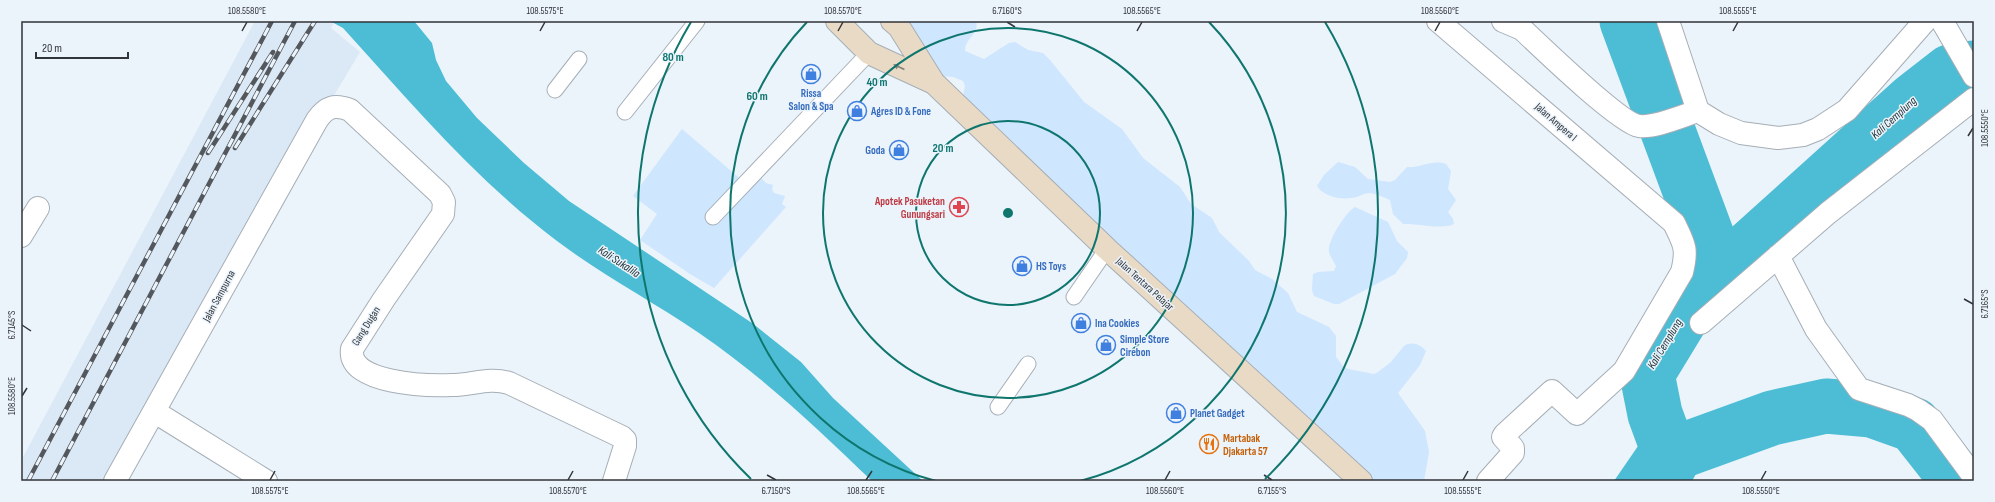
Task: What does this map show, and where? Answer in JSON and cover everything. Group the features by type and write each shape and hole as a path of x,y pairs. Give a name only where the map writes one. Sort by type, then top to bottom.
{"main road":[{"name":"Jalan Tentara Pelajar","path":"837,21 869,53 934,84"},
{"name":"Jalan Tentara Pelajar","path":"892,21 899,27 934,84 1107,249 1361,481"}],"street":[{"name":"Jalan Ampera I","path":"1438,21 1674,223 1685,246 1685,260 1682,272 1624,371 1577,414 1552,391 1505,434 1503,437 1513,448 1513,453 1488,481"},
{"path":"1668,21 1689,114"},
{"path":"1517,24 1617,114 1638,126 1648,126 1689,114 1741,133 1778,138 1803,135 1818,129 1847,110 1925,21"},
{"path":"1942,21 1974,76"},
{"path":"1701,323 1828,214 1974,99"},
{"name":"Gang Dugan","path":"324,111 332,106 350,110 440,194 444,202 443,214 388,292 352,349 351,356 356,366 370,374 396,383 452,385 488,380 500,380 510,383 620,436 625,441 625,446 614,481"},
{"name":"Jalan Sampurna","path":"115,481 155,412 257,226 324,111"},
{"path":"21,236 38,208"},
{"path":"1778,256 1816,329 1859,390 1918,410 1932,420 1974,478 1971,481"},
{"path":"155,412 266,481"}],"lane":[{"path":"625,112 698,21"},
{"path":"712,217 869,53"},
{"path":"555,90 579,59"},
{"path":"1074,297 1107,249"},
{"path":"998,407 1028,364"}],"shaded area":[{"path":"255,21 335,21 331,28 360,52 103,481 21,481 21,461"},
{"path":"898,21 976,21 976,29 965,47 965,51 984,59 1009,43 1015,42 1028,50 1043,53 1084,102 1122,129 1143,158 1180,187 1191,204 1212,218 1219,232 1249,261 1255,270 1272,279 1288,293 1297,312 1329,327 1336,336 1336,357 1343,366 1348,369 1374,374 1391,362 1407,344 1419,345 1424,349 1426,351 1420,365 1398,393 1425,431 1429,452 1424,481 1371,481 1156,289 963,96 965,86 963,81 953,77 942,76"},
{"path":"682,129 744,182 760,177 766,183 773,185 772,189 774,193 785,196 782,204 786,207 714,288 690,274 640,240 657,214 633,196"},
{"path":"1338,162 1355,167 1368,179 1390,182 1395,180 1407,167 1436,162 1446,164 1451,171 1448,189 1456,200 1448,212 1453,219 1454,224 1449,226 1429,226 1403,224 1393,214 1390,200 1374,194 1369,193 1347,198 1337,198 1327,195 1317,186 1324,175"},
{"path":"1355,207 1388,222 1397,241 1408,252 1407,258 1395,274 1339,304 1334,304 1314,296 1312,290 1313,274 1318,272 1334,271 1336,266 1329,252 1329,247 1334,234 1342,221"}],"water":[{"name":"Kali Sukalila","path":"330,21 414,21 432,43 436,60 446,81 477,118 524,163 569,201 752,323 801,362 833,398 923,481 872,481 788,403 745,367 699,333 557,241 499,193 472,167 419,112 343,28"},
{"path":"1686,428 1705,458 1692,481 1614,481 1647,433"}],"waterway":[{"path":"1627,21 1721,274"},
{"name":"Kali Cemplung","path":"1670,455 1655,414 1647,374 1692,300 1914,100 1950,72 1974,68"},
{"name":"Kali Cemplung","path":"1670,455 1772,418 1826,406 1872,410 1914,425 1958,481"}],"railway":[{"path":"28,481 272,21"},
{"path":"52,481 295,21"},
{"path":"235,148 315,21"},
{"path":"208,153 273,52"}],"place":[{"name":"Rissa Salon & Spa","path":"811,74"},
{"name":"Agres ID & Fone","path":"857,111"},
{"name":"Goda","path":"899,150"},
{"name":"Apotek Pasuketan Gunungsari","path":"959,207"},
{"name":"HS Toys","path":"1022,266"},
{"name":"Ina Cookies","path":"1081,323"},
{"name":"Simple Store Cirebon","path":"1106,345"},
{"name":"Planet Gadget","path":"1176,413"},
{"name":"Martabak Djakarta 57","path":"1209,444"}]}
